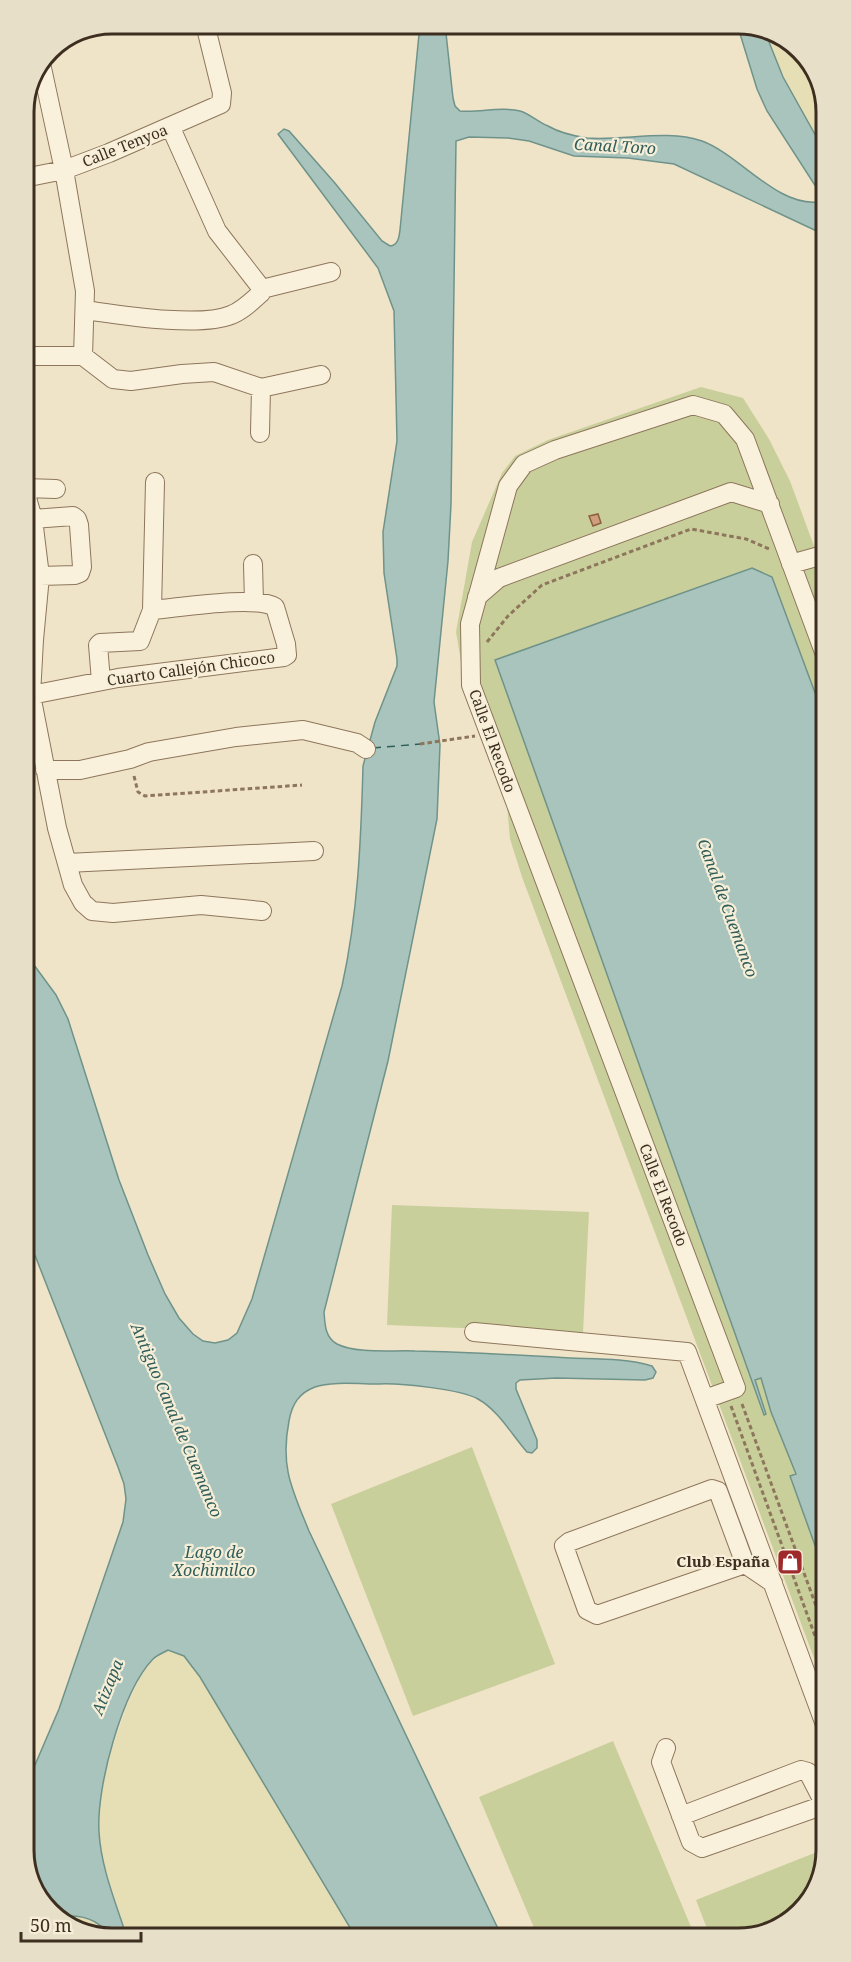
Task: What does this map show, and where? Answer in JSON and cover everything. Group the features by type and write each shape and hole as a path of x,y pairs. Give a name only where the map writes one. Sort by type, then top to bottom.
{"street":[{"name":"Calle Tenyoa","path":"35,176 64,170 171,128 221,104 222,93 208,34"},
{"path":"38,93 64,170 85,291 83,356"},
{"path":"171,128 217,231 262,289"},
{"path":"85,310 207,321 231,315 261,293 262,289 331,272"},
{"path":"35,356 83,356 113,379 131,381 214,372 261,388 321,375"},
{"path":"260,433 261,388"},
{"name":"Calle El Recodo","path":"731,1390 471,686 470,624 508,486 524,464 555,450 693,405 724,414 745,439 816,631"},
{"path":"101,681 98,645 100,643 140,641 152,610 155,482"},
{"path":"35,490 56,489"},
{"path":"477,597 499,578 731,492 770,504"},
{"path":"35,517 73,516 79,525 82,567 80,573 40,576"},
{"path":"35,545 40,576 35,633"},
{"path":"790,561 816,556"},
{"path":"152,610 254,602 253,564"},
{"name":"Cuarto Callejón Chicoco","path":"35,694 101,681 284,657 286,644 275,607 254,602"},
{"path":"35,715 57,828 73,885 83,903 92,911 113,913 201,905 262,911"},
{"path":"45,770 81,770 130,759 149,752 236,736 303,730 357,743 366,749"},
{"path":"67,863 314,851"},
{"path":"474,1332 687,1352 816,1700"},
{"path":"705,1399 731,1390"},
{"path":"745,1564 597,1615 586,1610 564,1546 569,1542 712,1489 718,1491 745,1564 773,1583"},
{"path":"666,1748 661,1762 691,1842 702,1848 816,1808"},
{"path":"681,1816 801,1770 808,1772 816,1786"}],"path":[{"path":"470,665 508,616 542,585 691,529 746,539 790,561"},
{"path":"420,744 488,734"},
{"path":"130,759 138,792 145,796 302,785"},
{"path":"731,1390 816,1608"},
{"path":"731,1390 816,1637"}],"shaded area":[{"path":"768,40 794,57 808,78 815,97 816,136 783,77"},
{"path":"168,1650 184,1656 200,1677 350,1927 124,1927 103,1861 99,1832 99,1801 111,1752 127,1705 142,1673 154,1658"},
{"path":"79,1915 96,1921 101,1926 88,1923 73,1916"}],"green space":[{"path":"701,387 743,398 769,439 790,481 816,551 816,1664 522,877 510,839 507,805 463,673 456,632 472,542 502,473 515,456 548,440"},
{"path":"392,1205 589,1212 583,1333 387,1325"},
{"path":"472,1447 555,1664 413,1716 331,1504"},
{"path":"613,1741 691,1928 534,1928 479,1797"},
{"path":"816,1852 815,1865 803,1893 786,1911 763,1923 738,1928 707,1928 696,1900"}],"water":[{"name":"Lago de Xochimilco","path":"419,34 446,35 453,98 455,106 460,111 505,109 520,111 557,131 587,138 674,136 702,141 730,157 773,188 803,201 816,202 816,231 674,164 628,158 574,156 529,141 508,138 469,137 456,141 451,504 448,561 434,702 440,745 437,819 388,1061 324,1312 325,1326 333,1341 354,1349 611,1359 652,1366 656,1372 653,1378 645,1380 556,1378 520,1380 516,1383 516,1389 537,1440 537,1448 532,1453 527,1452 498,1416 485,1404 469,1395 444,1390 389,1384 322,1385 309,1389 301,1396 294,1404 290,1415 286,1452 289,1478 309,1531 497,1928 350,1927 200,1677 184,1656 168,1650 153,1659 142,1674 131,1693 113,1741 102,1791 99,1832 103,1859 123,1927 101,1926 87,1918 73,1916 54,1901 39,1874 34,1849 34,1767 59,1709 123,1522 126,1499 118,1467 34,1254 35,966 56,995 68,1019 119,1180 165,1294 179,1318 193,1334 203,1341 215,1343 228,1340 237,1333 252,1299 342,986 355,904 360,849 363,766 375,722 397,666 384,573 383,532 397,441 394,311 378,268 278,134 284,129 289,131 382,241 390,246 395,244 400,230"},
{"name":"Lago de Xochimilco","path":"740,35 768,40 783,77 816,136 816,187 767,111 757,89"},
{"name":"Canal de Cuemanco","path":"752,568 772,577 816,695 816,1548 790,1476 796,1474 771,1412 761,1378 755,1380 766,1414 764,1415 495,660"}],"building":[{"path":"598,514 601,523 593,526 589,516"}],"ferry route":[{"path":"373,748 420,744"}],"place":[{"name":"Club España","path":"790,1562"}],"water label":[{"name":"Canal Toro","path":"615,146"},
{"name":"Antiguo Canal de Cuemanco","path":"177,1420"},
{"name":"Atizapa","path":"107,1687"}]}
